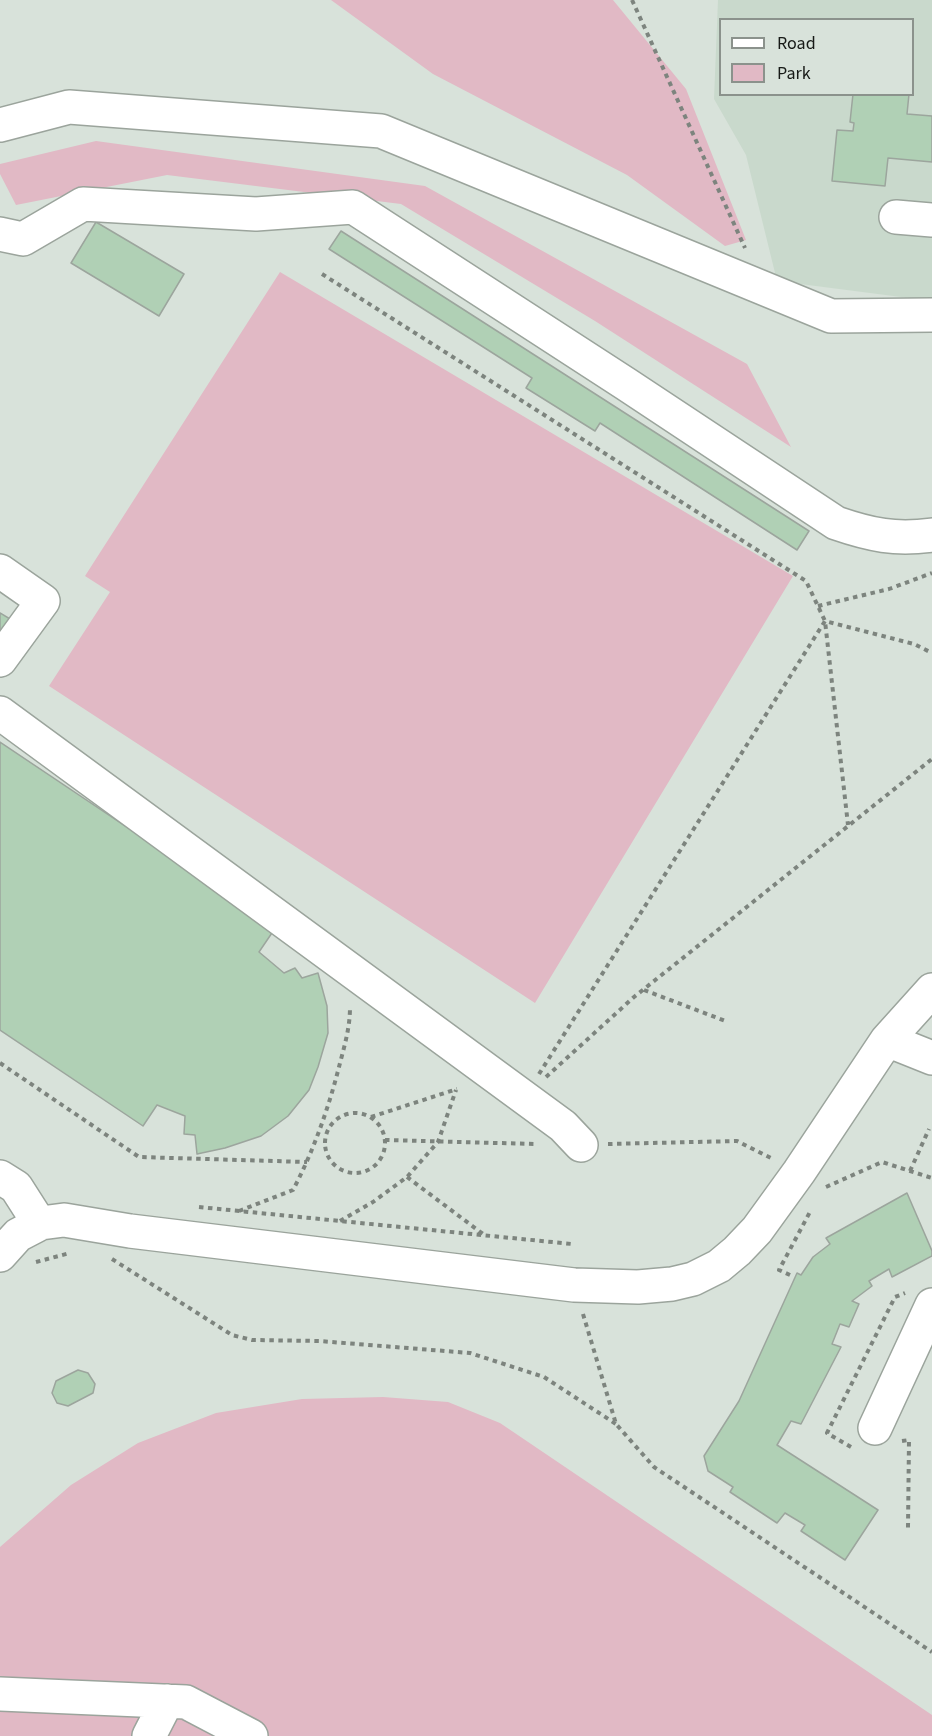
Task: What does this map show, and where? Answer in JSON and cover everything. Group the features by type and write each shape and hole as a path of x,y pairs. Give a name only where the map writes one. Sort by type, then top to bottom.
{"street":[{"path":"0,125 69,107 381,131 831,316 932,315"},
{"path":"0,234 23,239 83,204 256,214 353,207 836,523 893,538 932,535"},
{"path":"896,217 932,220"},
{"path":"0,571 43,601 0,660"},
{"path":"0,713 562,1126 581,1145"},
{"path":"0,1255 18,1235 39,1223 64,1220 166,1235 574,1285 638,1287 672,1284 693,1279 719,1266 811,1181 887,1040 932,990"},
{"path":"887,1040 932,1058"},
{"path":"0,1177 16,1187 39,1223"},
{"path":"875,1428 932,1305"},
{"path":"0,1694 186,1702 243,1724"},
{"path":"149,1736 167,1701"}],"path":[{"path":"632,0 763,288"},
{"path":"322,274 806,581 825,621 848,826"},
{"path":"818,606 889,589 932,573"},
{"path":"825,621 914,644 932,653"},
{"path":"524,1098 825,621"},
{"path":"524,1098 643,990 932,759"},
{"path":"350,969 350,1024 333,1088 307,1162 293,1190 238,1211 572,1244"},
{"path":"643,990 728,1022"},
{"path":"0,1063 139,1157 307,1162"},
{"path":"371,1117 495,1077"},
{"path":"339,1221 373,1202 407,1177 438,1142 456,1090"},
{"path":"362,1113 371,1117 383,1131 385,1140 380,1159 374,1166 356,1173 337,1168 330,1161 324,1142 330,1125 344,1114 362,1113"},
{"path":"910,1171 929,1129"},
{"path":"318,1131 326,1133"},
{"path":"385,1140 581,1145 737,1141 811,1181 882,1162 932,1178"},
{"path":"407,1177 485,1235"},
{"path":"790,1275 779,1270 812,1209"},
{"path":"102,1253 232,1335 252,1340 319,1341 470,1353 544,1377 616,1424 654,1467 932,1652"},
{"path":"574,1285 616,1424"}],"shaded area":[{"path":"718,0 932,0 932,301 777,281 746,155 714,99"}],"green space":[{"path":"331,0 613,0 686,89 746,240 725,246 627,175 433,74"},
{"path":"96,141 425,186 747,364 791,447 595,321 401,204 167,175 16,205 0,174 0,164"},
{"path":"280,272 793,576 535,1003 49,686 110,592 85,576"},
{"path":"383,1397 448,1402 500,1423 932,1715 932,1736 0,1736 0,1547 71,1485 138,1443 216,1413 302,1399"}],"building":[{"path":"853,96 909,96 907,114 932,116 932,162 888,158 885,186 832,181 837,130 853,131 854,123 850,122"},
{"path":"96,222 184,274 159,316 71,263"},
{"path":"341,231 809,531 797,550 600,423 595,431 526,388 532,378 329,249"},
{"path":"0,613 15,622 0,645"},
{"path":"0,742 276,927 259,952 284,973 295,968 302,978 318,973 327,1006 328,1033 318,1067 309,1090 288,1116 261,1136 225,1148 197,1154 195,1135 184,1134 185,1116 157,1105 143,1126 0,1030"},
{"path":"907,1193 932,1251 932,1256 892,1277 889,1269 869,1281 872,1286 852,1301 859,1304 849,1327 840,1324 832,1344 841,1347 801,1424 791,1421 777,1445 878,1510 845,1560 801,1531 805,1525 785,1513 777,1523 730,1492 733,1487 708,1471 704,1456 739,1401 797,1273 801,1275 813,1257 830,1244 826,1238"},
{"path":"78,1370 88,1373 95,1384 93,1393 68,1406 57,1403 52,1393 56,1381"}]}
